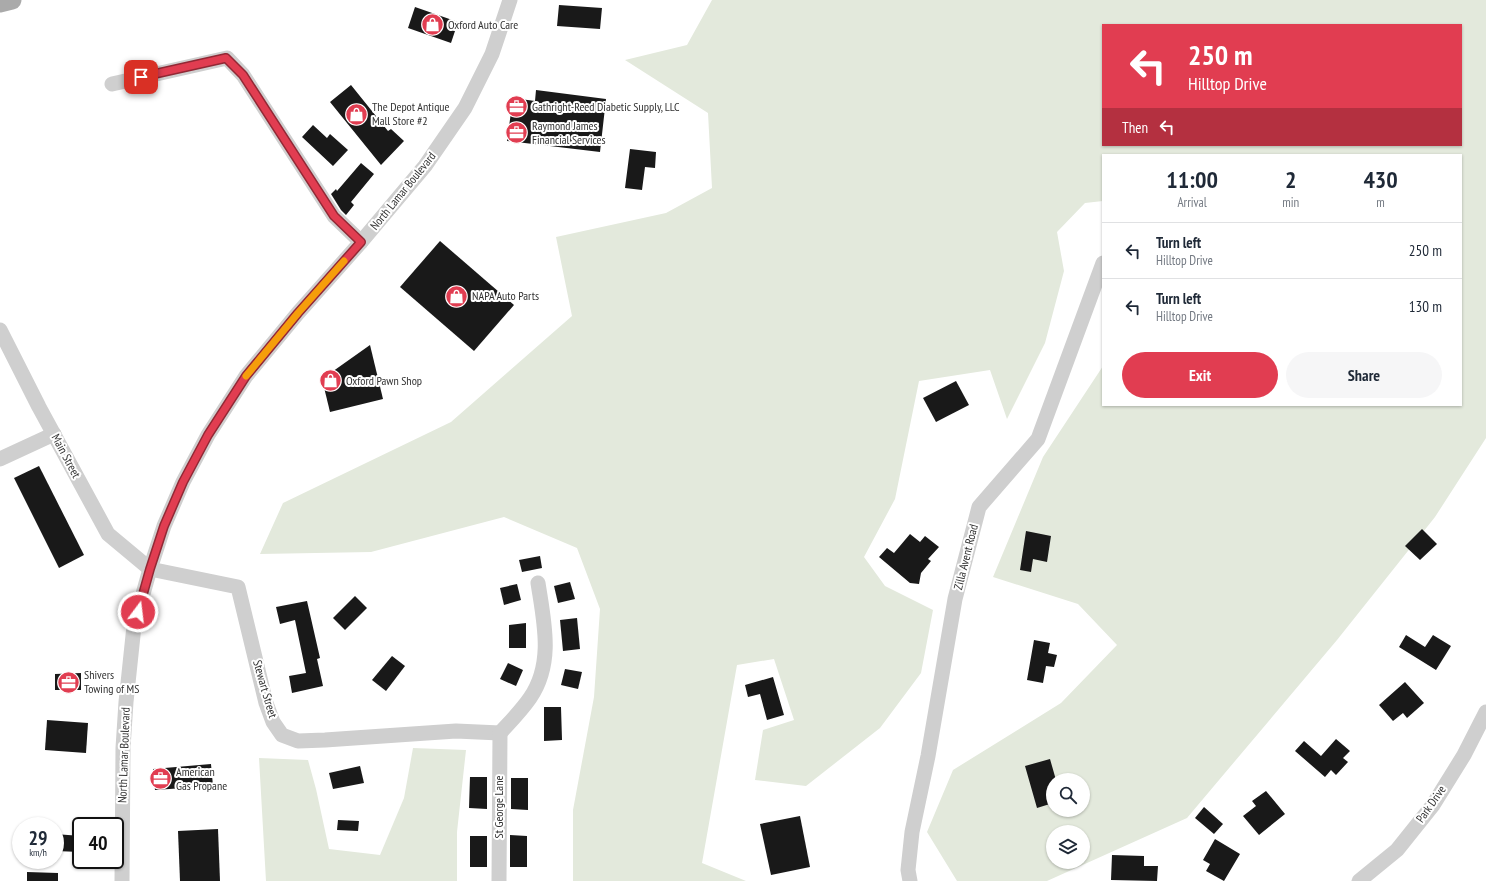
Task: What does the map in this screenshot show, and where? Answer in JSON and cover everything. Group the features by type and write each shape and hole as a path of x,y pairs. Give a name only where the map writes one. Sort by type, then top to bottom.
{"main road":[{"path":"0,3 12,0"}],"street":[{"name":"North Lamar Boulevard","path":"122,881 123,748 134,626 164,526 183,482 208,435 246,376 298,313 426,166 465,108 492,54 510,0"},
{"path":"112,84 226,58 243,75 334,216 361,242"},
{"name":"Zilla Avent Road","path":"910,881 908,870 912,832 928,756 955,599 979,507 1038,439 1102,267"},
{"name":"Main Street","path":"0,330 108,534 150,569"},
{"path":"0,459 54,434"},
{"name":"Stewart Street","path":"150,569 238,587 266,703 273,722 282,735 298,741 456,731 500,733"},
{"path":"500,733 520,712 531,697 539,681 543,666 546,648 538,583"},
{"name":"Park Drive","path":"1359,881 1397,850 1433,805 1464,755 1486,712"},
{"name":"St George Lane","path":"499,881 500,733"}],"shaded area":[{"path":"712,0 1486,0 1486,438 1435,517 1337,640 1187,818 1090,862 1090,825 1046,825 1046,869 1074,869 1047,881 957,881 927,832 953,770 1061,703 1117,645 1078,604 993,577 1043,457 1102,368 1102,406 1462,406 1462,154 1102,154 1102,201 1085,203 1057,232 1064,271 1045,343 1007,419 990,370 919,381 895,499 864,557 885,586 933,610 921,673 880,728 806,786 755,780 763,730 794,720 774,659 737,665 702,863 746,881 573,881 573,810 594,697 600,609 577,548 504,517 371,552 260,554 283,503 451,422 572,316 556,237 666,213 712,188 708,113 625,60 687,45"},
{"path":"413,748 466,750 457,832 457,881 266,881 259,758 308,760 329,849 380,855 404,798"}],"building":[{"path":"559,5 602,8 600,29 557,26"},
{"name":"Oxford Auto Care","path":"415,7 458,22 451,43 408,28"},
{"name":"The Depot Antique Mall Store #2","path":"351,85 388,131 391,129 404,141 381,165 330,102"},
{"path":"536,90 606,99 600,152 507,141 513,98 535,101"},
{"path":"313,125 327,138 330,134 348,150 333,166 302,137"},
{"path":"630,149 656,152 655,168 645,167 642,190 625,188"},
{"path":"361,163 374,174 351,202 354,205 346,215 331,194 336,189 337,191"},
{"name":"NAPA Auto Parts","path":"440,241 514,305 474,351 400,287"},
{"path":"370,345 383,399 330,412 322,379"},
{"path":"956,381 969,405 936,422 923,398"},
{"path":"39,466 84,555 59,568 14,478"},
{"path":"1422,529 1437,544 1420,560 1405,546"},
{"path":"1026,531 1051,536 1047,562 1033,559 1031,572 1020,570"},
{"path":"910,534 920,542 925,536 939,547 928,559 931,561 921,573 919,584 910,583 879,557 887,548 894,553"},
{"path":"540,556 542,568 522,572 519,560"},
{"path":"570,582 575,599 558,603 554,586"},
{"path":"517,584 521,600 504,605 500,588"},
{"path":"355,596 367,608 345,630 333,618"},
{"path":"307,601 320,658 317,659 323,686 292,693 289,676 306,673 295,620 280,624 276,607"},
{"path":"577,618 580,649 563,651 560,620"},
{"path":"526,623 526,648 509,648 509,625"},
{"path":"1406,635 1425,647 1433,635 1451,646 1436,670 1399,647"},
{"path":"1034,640 1050,643 1048,653 1057,655 1054,667 1046,666 1043,683 1027,680"},
{"path":"392,656 405,666 386,691 372,680"},
{"path":"508,663 523,670 516,686 500,679"},
{"path":"565,669 582,672 578,689 561,685"},
{"path":"81,673 81,690 55,690 55,674"},
{"path":"773,677 784,715 767,720 760,694 748,697 745,685"},
{"path":"1405,682 1424,703 1407,718 1403,713 1393,721 1379,705"},
{"path":"544,707 561,707 562,740 544,741"},
{"path":"47,720 88,723 86,753 45,750"},
{"path":"1336,739 1350,751 1343,758 1348,762 1336,775 1331,770 1325,777 1295,751 1304,741 1321,756"},
{"path":"1050,759 1054,773 1046,773 1046,805 1037,808 1025,766"},
{"path":"211,764 213,786 155,790 153,769"},
{"path":"360,766 364,783 333,789 329,773"},
{"path":"470,777 487,777 487,809 469,808"},
{"path":"511,778 528,778 528,810 511,809"},
{"path":"1266,791 1285,814 1259,835 1243,816 1256,806 1252,801"},
{"path":"1204,807 1223,824 1214,834 1195,818"},
{"path":"800,816 810,867 771,875 760,824"},
{"path":"338,820 359,821 358,831 337,830"},
{"path":"218,829 220,881 180,881 178,831"},
{"path":"64,835 72,835 72,852 64,851"},
{"path":"510,835 527,836 527,867 510,867"},
{"path":"470,836 487,836 487,867 470,867"},
{"path":"1215,839 1240,854 1224,881 1206,871 1210,864 1203,860"},
{"path":"1112,855 1144,856 1144,866 1158,866 1157,881 1111,880"},
{"path":"27,872 58,873 58,881 27,881"}],"slow traffic":[{"path":"246,376 298,313 344,261"}],"place":[{"name":"Oxford Auto Care","path":"433,25"},
{"name":"Gathright-Reed Diabetic Supply, LLC","path":"517,107"},
{"name":"The Depot Antique Mall Store #2","path":"357,114"},
{"name":"Raymond James Financial Services","path":"517,133"},
{"name":"NAPA Auto Parts","path":"457,296"},
{"name":"Oxford Pawn Shop","path":"330,381"},
{"name":"Shivers Towing of MS","path":"69,682"},
{"name":"American Gas Propane","path":"161,779"}],"route":[{"path":"138,612 164,526 183,482 208,435 246,376 298,313 361,242 334,216 316,190 273,119 243,75 226,58 141,77"}]}
